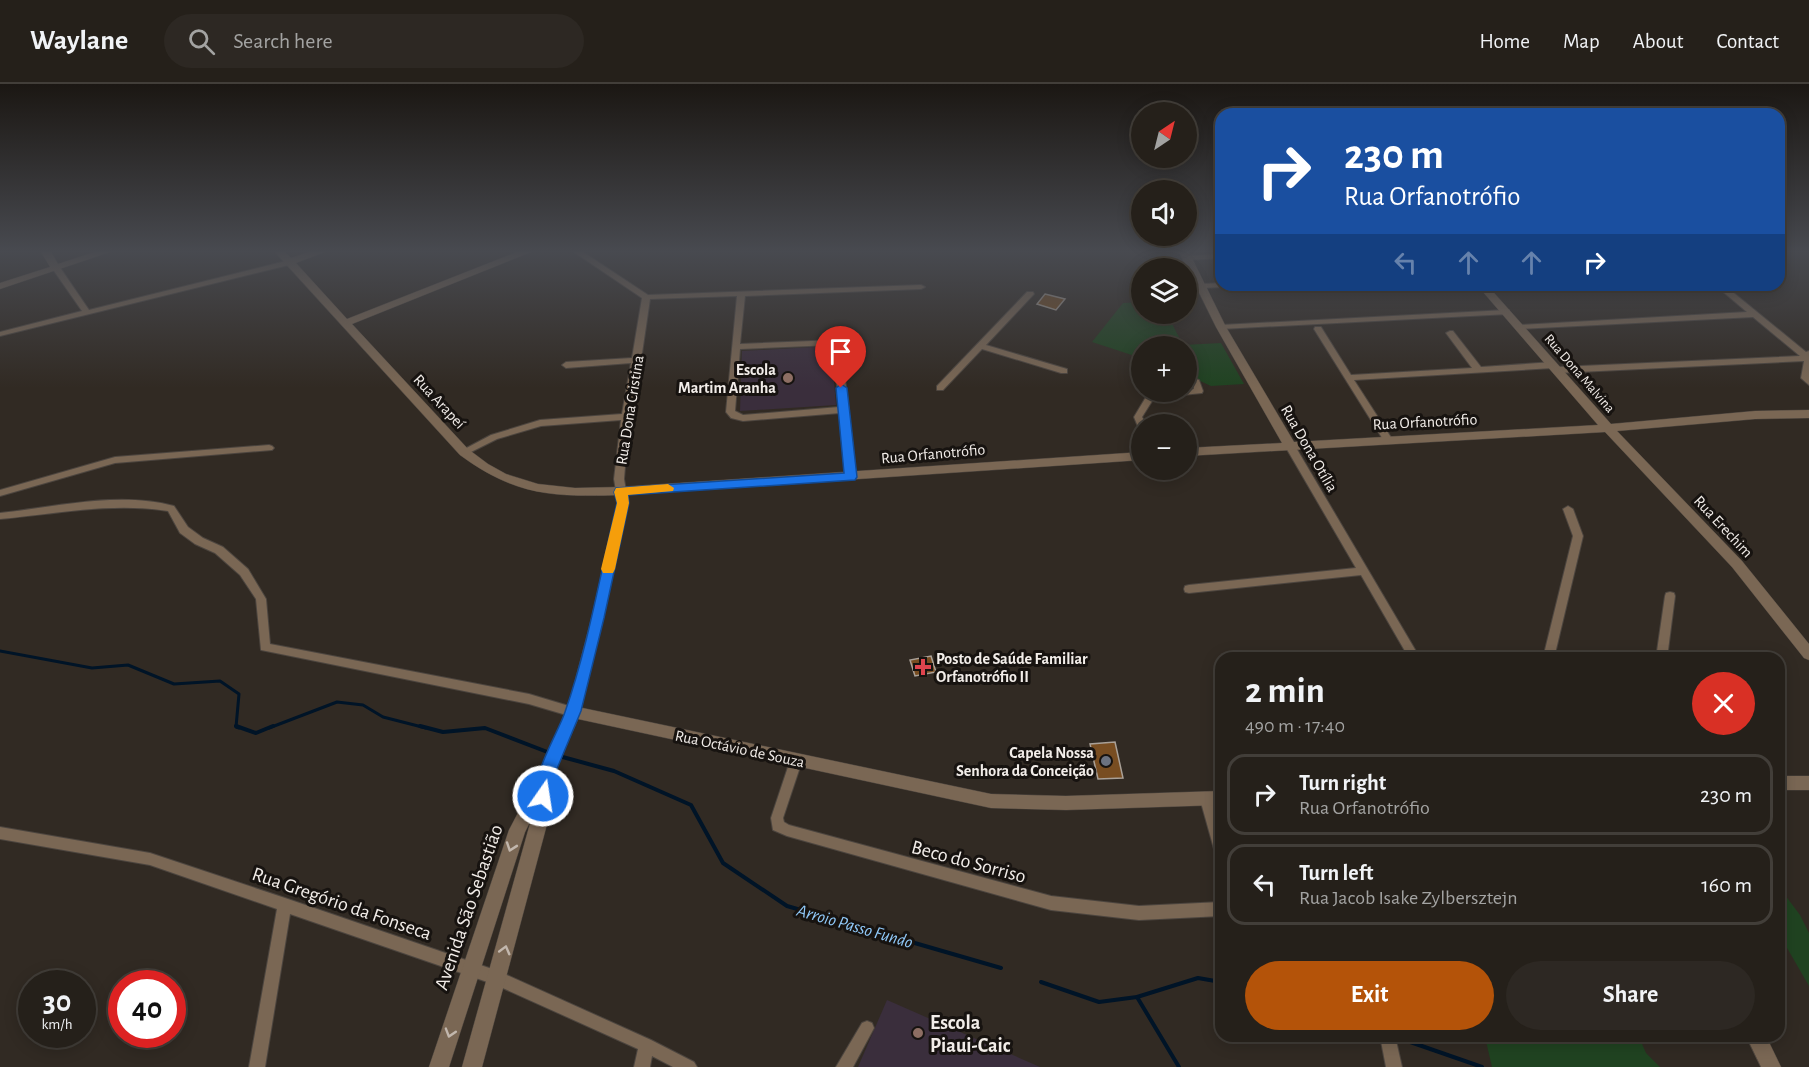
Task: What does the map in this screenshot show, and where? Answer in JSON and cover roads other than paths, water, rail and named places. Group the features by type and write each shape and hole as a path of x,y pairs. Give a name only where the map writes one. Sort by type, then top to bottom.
{"street":[{"path":"75,296 87,313"},
{"path":"0,334 156,296"},
{"name":"Rua Arapeí","path":"322,296 464,452 495,476 545,491 620,492"},
{"path":"346,323 415,296"},
{"path":"646,297 682,296"},
{"path":"741,296 730,412 734,416 743,418 843,411"},
{"path":"940,387 1028,296"},
{"name":"Rua Dona Otília","path":"1207,296 1221,327 1411,652"},
{"name":"Rua Dona Malvina","path":"1492,296 1608,427"},
{"path":"1732,296 1808,356"},
{"name":"Rua Dona Cristina","path":"549,769 573,711 623,503 619,479 626,417 646,297"},
{"path":"1221,327 1506,312"},
{"path":"1519,327 1755,314"},
{"path":"1318,329 1387,439"},
{"path":"1450,333 1478,369"},
{"path":"736,346 837,342 851,477"},
{"path":"982,346 1064,371"},
{"path":"1348,378 1478,369 1555,368 1808,356"},
{"path":"1808,356 1805,378 1809,382"},
{"path":"566,365 637,360"},
{"name":"Rua Orfanotrófio","path":"1197,451 1608,427 1722,424 1778,420 1809,414"},
{"path":"464,452 494,437 540,423 626,417"},
{"name":"Rua Erechim","path":"1608,427 1737,564 1809,654"},
{"path":"0,493 115,460 269,448"},
{"name":"Rua Orfanotrófio","path":"620,492 851,477 1034,461 1131,457"},
{"name":"Rua Octávio de Souza","path":"0,516 87,506 150,504 171,508 184,530 199,541 219,550 244,572 261,599 265,647 529,699 796,761 991,801 1066,803 1214,798"},
{"path":"1549,652 1578,536 1568,509"},
{"path":"1189,589 1363,571"},
{"path":"1662,652 1670,596"},
{"name":"Beco do Sorriso","path":"796,761 777,818 778,826 787,830 1051,903 1139,913 1215,909"},
{"path":"472,1067 538,828 549,769"},
{"name":"Avenida São Sebastião","path":"439,1067 469,970 517,830 549,769"},
{"path":"1785,783 1809,783"},
{"name":"Rua Gregório da Fonseca","path":"0,833 150,859 469,970 498,978 689,1067"},
{"path":"257,1067 285,905"},
{"path":"844,1067 867,1028"},
{"path":"1388,1042 1394,1067"},
{"path":"1758,1042 1771,1067"},
{"path":"642,1067 646,1045"}],"waterway":[{"name":"Arroio Passo Fundo","path":"0,651 92,668 128,665 174,684 220,681 239,694 236,726"},
{"name":"Arroio Passo Fundo","path":"269,728 337,702 363,705 383,717 426,728"},
{"name":"Arroio Passo Fundo","path":"236,726 256,733 273,726"},
{"name":"Arroio Passo Fundo","path":"236,726 239,728"},
{"name":"Arroio Passo Fundo","path":"420,726 443,732 485,728 550,753"},
{"name":"Arroio Passo Fundo","path":"559,756 614,771 691,805 723,863 787,906 1001,968"},
{"name":"Arroio Passo Fundo","path":"1137,997 1198,978 1215,981"},
{"name":"Arroio Passo Fundo","path":"1041,982 1099,1002 1137,997"},
{"path":"1137,997 1179,1067"},
{"name":"Arroio Passo Fundo","path":"1410,1042 1482,1067"}],"place":[{"name":"Escola Martim Aranha","path":"788,378"},
{"name":"Posto de Saúde Familiar Orfanotrófio II","path":"923,667"},
{"name":"Capela Nossa Senhora da Conceição","path":"1106,761"},
{"name":"Escola Piaui-Caic","path":"918,1033"}]}
